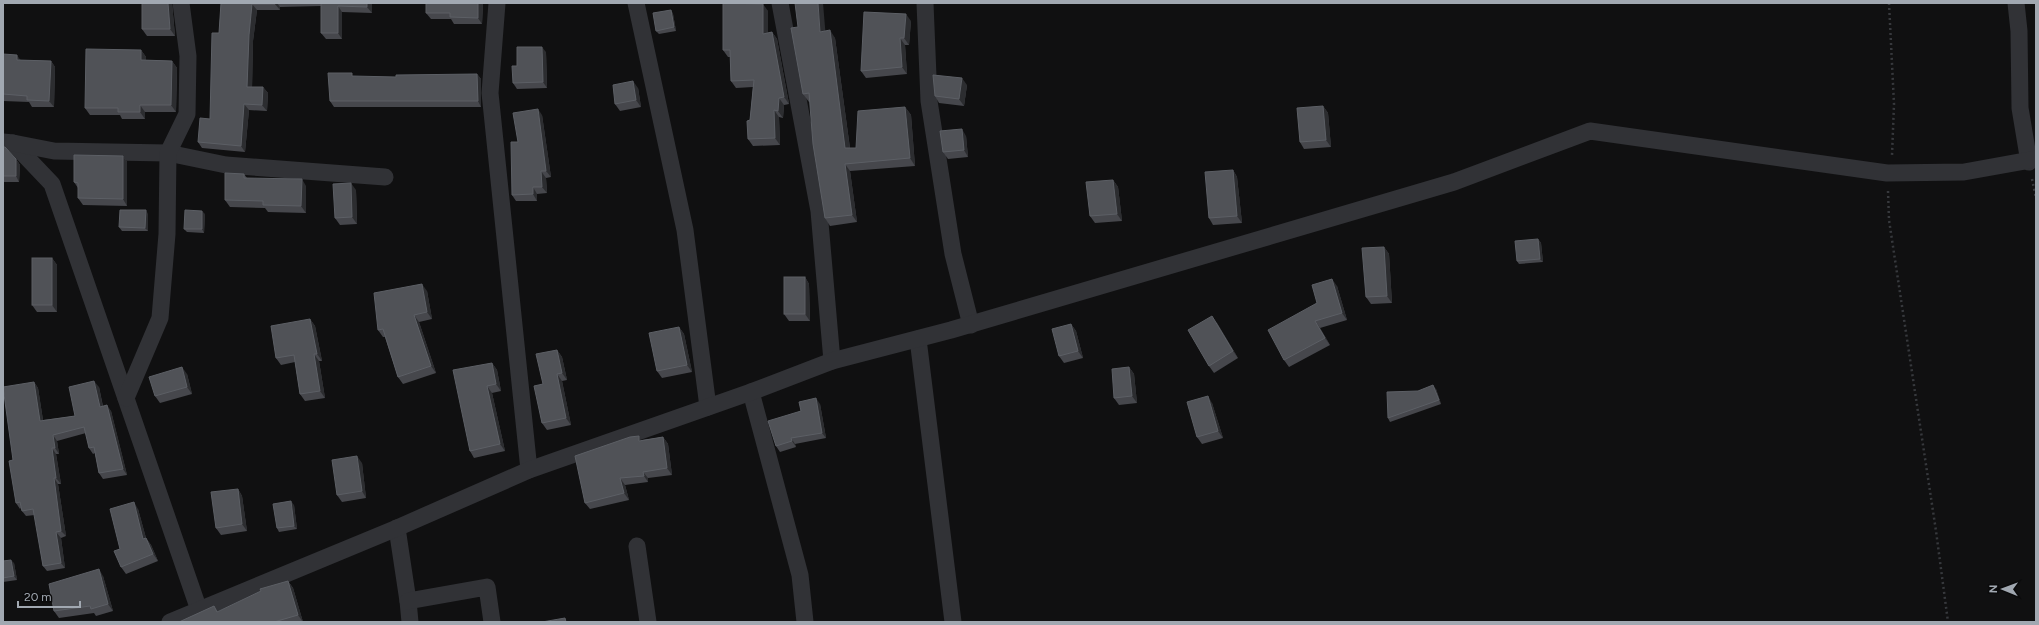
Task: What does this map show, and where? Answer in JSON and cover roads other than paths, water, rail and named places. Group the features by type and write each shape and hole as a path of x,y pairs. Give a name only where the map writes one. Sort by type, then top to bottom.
{"street":[{"path":"126,398 160,318 167,234 168,153 187,114 188,56 182,3"},
{"path":"497,3 490,93 529,470"},
{"path":"636,3 685,230 708,407"},
{"path":"780,3 819,211 832,361"},
{"path":"925,3 929,101 953,254 971,324"},
{"path":"170,622 397,528 529,470 751,392 832,361 971,324 1454,182 1590,131 1887,173 1964,172 2033,160 2020,108 2019,31 2016,3"},
{"path":"8,142 54,151 168,153 226,165 385,177"},
{"path":"8,142 52,184 199,610"},
{"path":"918,339 954,622"},
{"path":"751,392 800,575 805,622"},
{"path":"397,528 410,622"},
{"path":"637,546 648,622"},
{"path":"408,601 487,587 492,622"}]}
